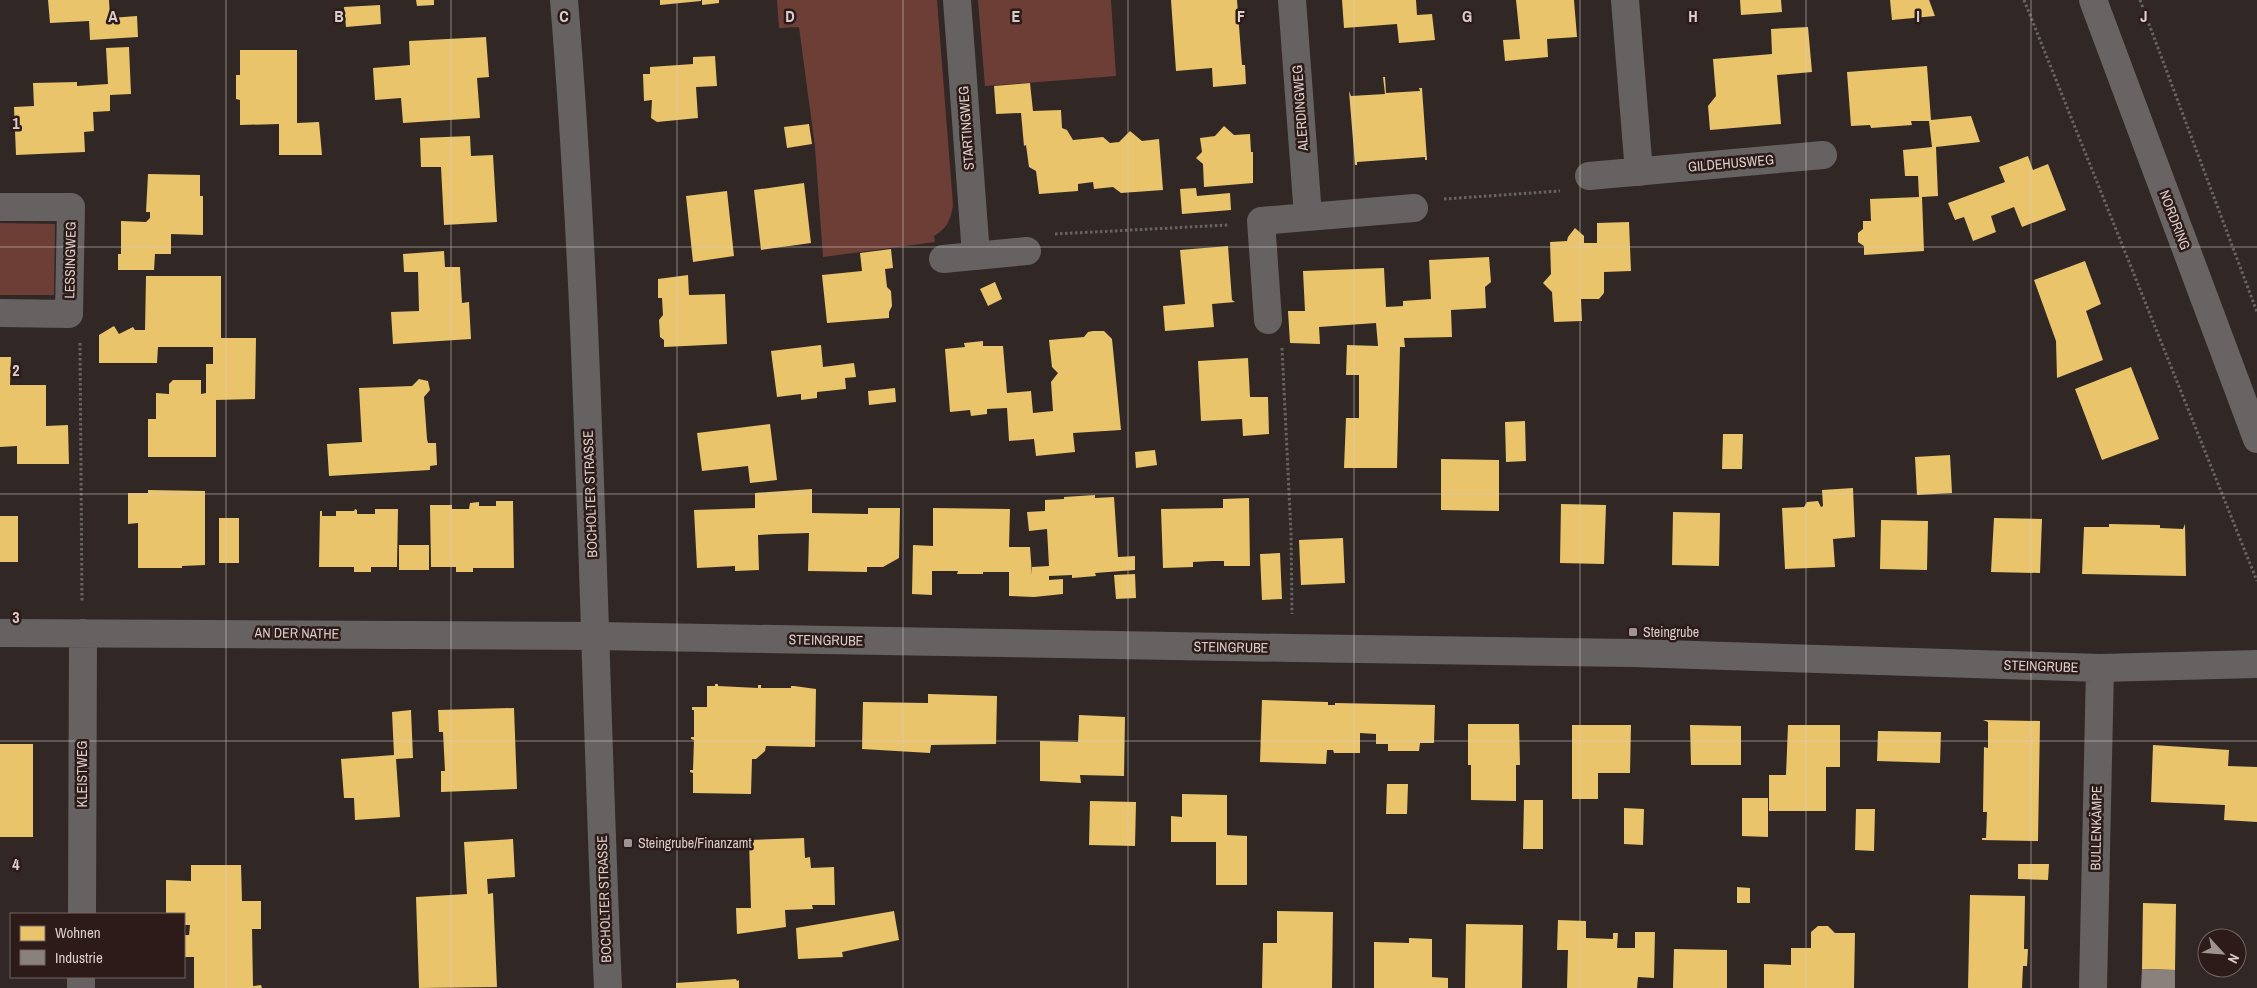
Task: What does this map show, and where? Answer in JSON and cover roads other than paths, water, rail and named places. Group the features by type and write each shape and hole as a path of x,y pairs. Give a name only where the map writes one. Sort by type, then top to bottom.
{"main road":[{"name":"NORDRING","path":"2093,0 2257,440"}],"street":[{"name":"BOCHOLTER STRASSE","path":"564,0 573,114 591,496 608,988"},
{"name":"STARTINGWEG","path":"957,0 976,255"},
{"name":"ALERDINGWEG","path":"1292,0 1308,216"},
{"path":"1625,0 1639,172"},
{"name":"GILDEHUSWEG","path":"1589,176 1823,155"},
{"name":"LESSINGWEG","path":"0,207 71,208 69,314 0,312"},
{"path":"1268,320 1261,221 1414,208"},
{"path":"944,259 1027,251"},
{"name":"AN DER NATHE","path":"0,633 595,636"},
{"name":"KLEISTWEG","path":"82,913 83,633"},
{"name":"STEINGRUBE","path":"595,636 1633,653 2100,668 2257,664"},
{"name":"BULLENKÄMPE","path":"2093,988 2100,668"}],"place":[{"name":"Steingrube","path":"1633,632"},
{"name":"Steingrube/Finanzamt","path":"628,843"}]}
